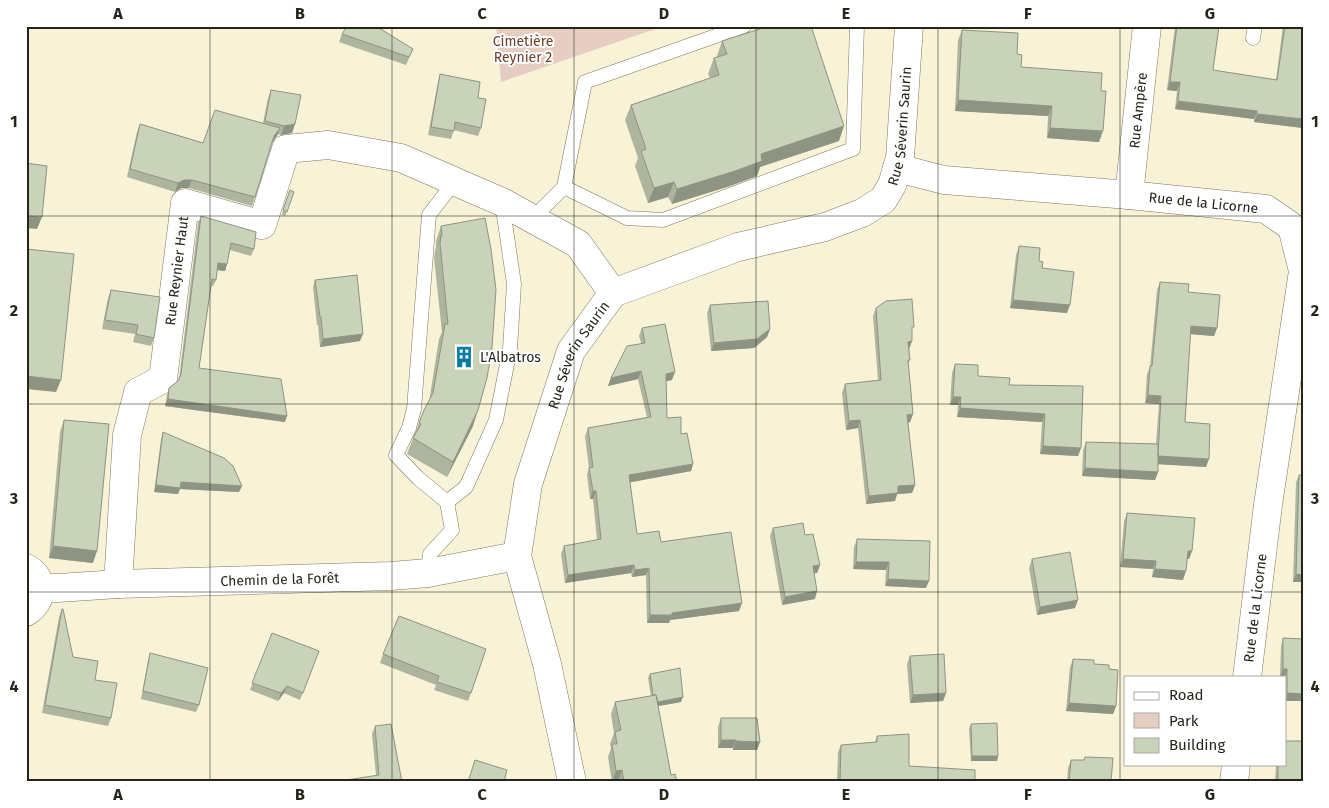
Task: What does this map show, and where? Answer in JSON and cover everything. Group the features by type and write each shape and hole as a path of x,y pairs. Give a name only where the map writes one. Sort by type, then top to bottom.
{"street":[{"name":"Rue Séverin Saurin","path":"572,782 547,664 517,556 528,484 571,351 613,294 738,247 825,227 862,213 883,200 892,185 900,158 908,26"},
{"name":"Rue Ampère","path":"1129,195 1147,26"},
{"name":"Rue Reynier Haut","path":"118,584 127,435 138,392 163,379 185,203 262,225 286,149 328,145 401,158 502,202 578,244 613,294"},
{"name":"Rue de la Licorne","path":"897,168 944,180 1129,195 1266,209 1292,227 1303,271 1268,505 1247,676"},
{"name":"Chemin de la Forêt","path":"33,578 58,588 118,584 382,577 428,573 517,556"},
{"path":"26,612 37,604 40,596 33,578"},
{"path":"1234,782 1236,766"}],"lane":[{"path":"532,219 564,187 585,82 744,26"},
{"path":"564,187 627,218 663,220 853,149 857,26"},
{"path":"428,573 430,554 452,530 447,502 418,478 396,455 409,428 414,409 429,215 455,181"},
{"path":"447,502 466,487 496,420 510,349 514,284 502,202"}],"green space":[{"name":"Cimetière Reynier 2","path":"496,26 664,26 501,82"}],"building":[{"path":"347,26 376,26 413,49 409,57 342,34"},
{"path":"769,26 811,26 844,126 761,154 762,161 735,171 677,189 674,182 654,188 641,151 646,149 631,105 719,75 714,58 727,54 722,41"},
{"path":"1177,26 1219,26 1213,70 1277,80 1285,26 1303,26 1303,119 1257,114 1257,111 1178,101 1180,82 1170,82"},
{"path":"962,30 1018,33 1017,54 1022,55 1021,67 1102,73 1101,91 1106,91 1103,131 1050,128 1052,106 958,100"},
{"path":"440,74 480,82 478,98 486,99 481,128 455,122 454,131 431,127"},
{"path":"271,90 301,95 295,124 284,126 265,121"},
{"path":"215,110 280,128 274,136 255,197 192,180 184,180 178,183 130,169 140,124 203,143"},
{"path":"26,163 47,166 42,217 26,216"},
{"path":"290,190 294,192 287,212 283,210"},
{"path":"201,216 256,232 254,249 231,243 227,264 218,263 216,280 212,279 199,368 281,379 287,416 168,399 169,388 178,381 181,374"},
{"name":"L'Albatros","path":"485,218 496,290 492,347 487,378 478,410 453,462 413,438 421,424 419,423 424,410 433,393 445,324 448,324 440,243 442,236 441,226"},
{"path":"1019,246 1040,248 1039,261 1043,262 1042,268 1074,272 1070,305 1013,300"},
{"path":"26,249 74,254 61,380 26,376"},
{"path":"357,275 363,334 323,339 315,280"},
{"path":"1160,282 1189,284 1188,292 1220,295 1217,328 1191,326 1185,422 1210,424 1209,459 1158,456 1161,396 1148,395"},
{"path":"111,290 160,297 154,338 136,334 138,325 105,320"},
{"path":"912,299 914,327 912,327 912,341 908,342 910,360 908,360 913,414 907,415 915,485 898,486 898,493 869,496 860,420 849,421 845,384 881,380 876,308 886,301"},
{"path":"768,301 770,329 757,339 714,343 710,305"},
{"path":"665,324 675,372 666,374 667,418 681,417 681,434 687,433 693,464 629,475 637,534 659,531 661,542 731,532 742,603 672,613 672,615 650,615 649,568 635,570 634,565 568,575 564,546 601,539 596,491 593,491 589,468 593,467 588,428 651,417 641,371 611,378 627,346 645,343 642,328"},
{"path":"955,364 978,365 978,376 1010,378 1009,385 1083,386 1081,448 1043,446 1045,414 960,408 961,397 953,397"},
{"path":"64,420 109,424 97,551 53,546"},
{"path":"163,432 224,458 233,466 242,486 181,482 180,488 156,485"},
{"path":"1086,442 1158,444 1158,472 1085,468"},
{"path":"1299,475 1303,475 1303,575 1296,574"},
{"path":"1127,513 1195,518 1192,551 1188,551 1186,571 1155,569 1156,561 1123,559"},
{"path":"803,523 805,535 813,534 820,565 813,566 817,591 785,597 773,528"},
{"path":"857,539 930,541 929,581 888,579 889,562 856,562"},
{"path":"1070,552 1078,600 1040,607 1032,559"},
{"path":"62,609 73,657 98,661 95,680 117,683 111,718 45,705"},
{"path":"399,616 486,649 471,693 437,682 439,676 383,654"},
{"path":"272,633 319,651 303,693 287,686 281,693 252,683"},
{"path":"1283,638 1303,639 1303,694 1287,693 1287,669 1283,669"},
{"path":"150,653 208,668 199,705 143,691"},
{"path":"944,654 946,693 913,695 910,656"},
{"path":"1073,659 1094,660 1094,664 1109,665 1109,669 1118,670 1116,706 1069,703"},
{"path":"680,668 683,697 658,702 656,695 653,695 650,674"},
{"path":"656,695 671,775 675,774 677,782 624,782 622,770 616,771 612,744 617,744 615,732 621,730 615,702"},
{"path":"721,718 757,718 760,742 721,740"},
{"path":"997,723 998,756 972,756 971,724"},
{"path":"391,724 402,782 333,782 379,775 375,726"},
{"path":"909,734 909,766 975,770 975,782 840,782 841,745 877,742 877,736"},
{"path":"1286,741 1303,741 1303,782 1278,782 1278,766 1286,766"},
{"path":"1085,757 1113,758 1111,782 1069,782 1071,760 1084,760"},
{"path":"475,760 507,770 504,782 468,782"},
{"path":"83,780 130,782 83,782"}],"place":[{"name":"L'Albatros","path":"464,357"}]}
